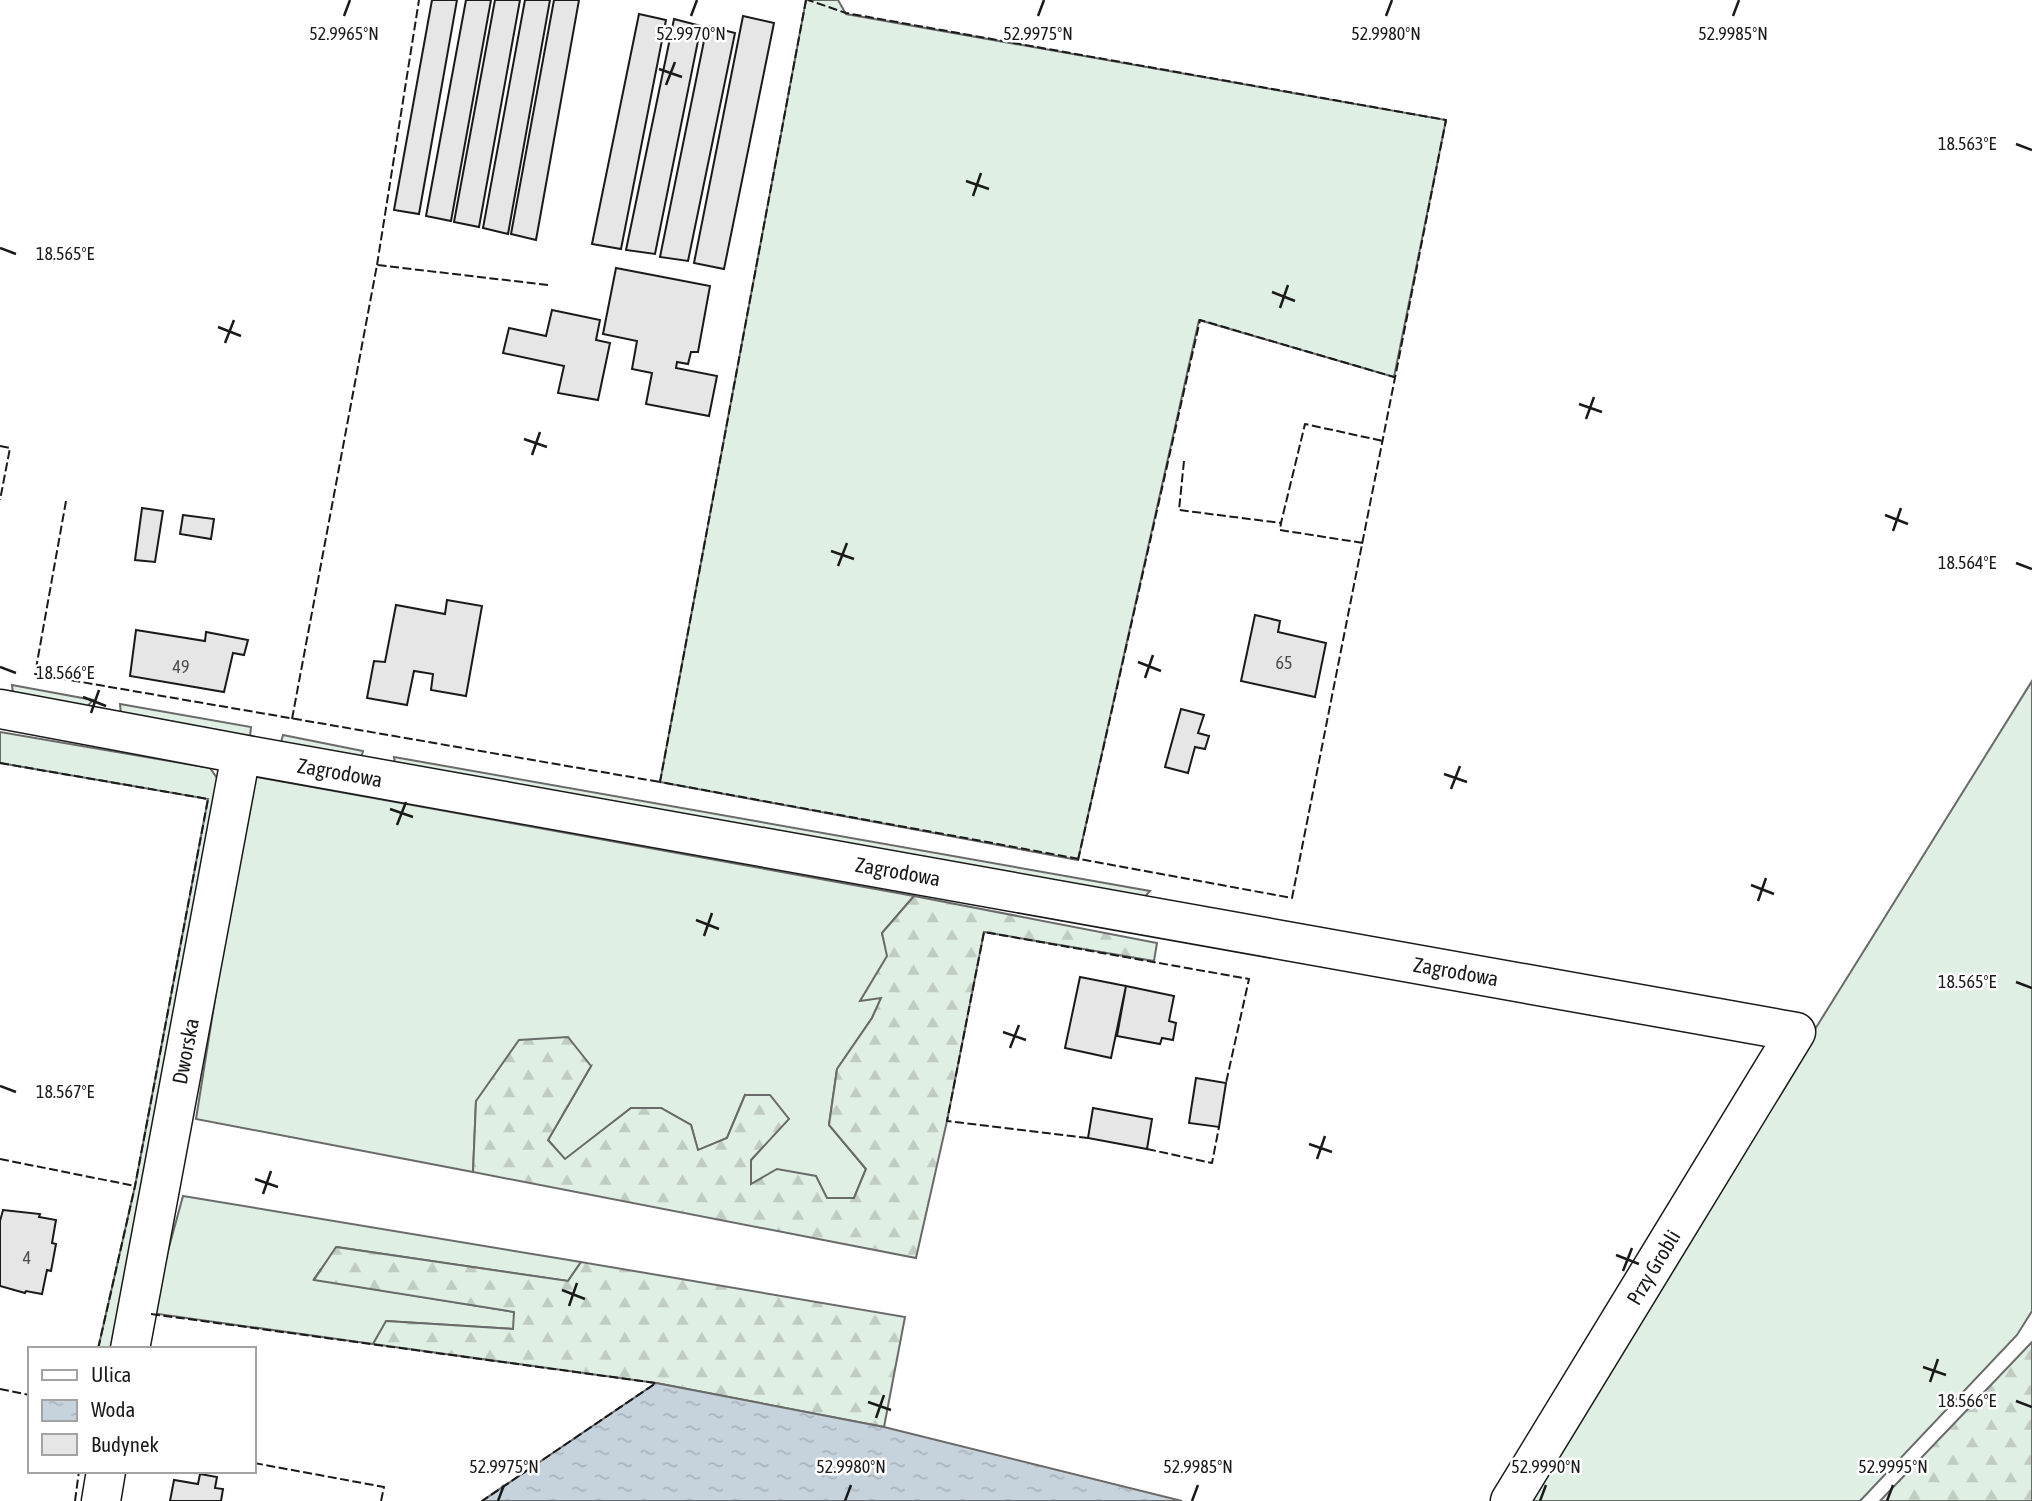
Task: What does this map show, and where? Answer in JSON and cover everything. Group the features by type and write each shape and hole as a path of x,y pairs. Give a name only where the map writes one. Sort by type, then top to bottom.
{"street":[{"name":"Zagrodowa","path":"0,709 1796,1032"},
{"name":"Dworska","path":"130,1347 241,754"},
{"name":"Przy Grobli","path":"1510,1501 1796,1032"},
{"path":"100,1501 106,1473"}],"green space":[{"path":"806,0 838,0 846,14 1446,120 1394,377 1199,320 1078,860 660,782"},
{"path":"2032,681 2032,1311 2017,1335 1860,1501 1521,1501"},
{"path":"12,685 93,700 87,707 13,694"},
{"path":"120,704 251,727 250,737 121,715"},
{"path":"0,732 210,768 219,781 120,1347 98,1347 135,1186 208,799 0,763"},
{"path":"283,735 363,751 360,762 280,746"},
{"path":"394,757 1150,891 1143,899 396,770"},
{"path":"257,777 914,896 882,933 888,956 861,1000 882,997 872,1018 837,1069 829,1125 866,1169 854,1198 827,1198 751,1184 751,1160 788,1119 745,1095 727,1138 698,1151 691,1125 661,1108 631,1108 565,1160 548,1140 591,1066 476,1101 473,1172 196,1119 249,786"},
{"path":"914,896 1157,943 1154,961 984,932 947,1121 916,1258 473,1172 476,1101 519,1040 568,1037 591,1066 548,1140 565,1159 631,1108 661,1108 691,1125 698,1150 727,1138 745,1095 770,1095 789,1119 751,1160 751,1184 777,1169 816,1176 827,1198 854,1198 866,1169 829,1125 837,1069 872,1018 881,998 860,1001 887,956 882,933"},
{"path":"183,1196 581,1262 568,1281 337,1247 314,1279 514,1312 514,1329 387,1321 373,1344 151,1313"},
{"path":"336,1247 568,1281 581,1262 905,1317 884,1427 656,1383 373,1344 386,1321 513,1329 514,1312 314,1280"},
{"path":"2032,1342 2032,1501 1880,1501"}],"water":[{"path":"656,1383 884,1427 1182,1501 482,1501"}],"building":[{"path":"432,0 457,0 419,214 394,210"},
{"path":"466,0 491,0 451,221 426,216"},
{"path":"495,0 520,0 479,227 454,222"},
{"path":"525,0 550,0 508,234 483,228"},
{"path":"554,0 579,0 536,240 511,234"},
{"path":"639,14 666,20 621,249 592,244"},
{"path":"743,16 774,23 724,269 694,263"},
{"path":"674,19 701,26 655,254 626,250"},
{"path":"707,26 735,33 688,261 660,257"},
{"path":"616,268 710,286 698,352 691,352 688,364 677,362 676,368 717,376 709,416 646,404 652,373 632,369 637,341 603,334"},
{"path":"552,310 600,320 596,340 610,343 598,400 558,393 564,366 503,353 509,328 546,336"},
{"path":"142,508 163,511 155,562 135,560"},
{"path":"183,515 214,519 211,539 180,534"},
{"path":"447,600 482,606 466,696 431,690 433,674 414,671 407,705 367,698 374,661 385,662 396,605 445,614"},
{"path":"1255,615 1280,621 1278,632 1326,643 1315,697 1241,681"},
{"path":"136,630 205,641 206,632 248,640 244,655 233,653 224,692 130,676"},
{"path":"1181,709 1204,715 1198,733 1209,736 1205,749 1195,747 1188,773 1165,767"},
{"path":"1080,977 1126,986 1111,1058 1065,1048"},
{"path":"1126,986 1174,996 1169,1021 1176,1023 1173,1040 1162,1038 1160,1044 1117,1036"},
{"path":"1196,1078 1226,1083 1219,1127 1189,1123"},
{"path":"1093,1108 1152,1119 1147,1149 1088,1138"},
{"path":"3,1210 40,1214 39,1217 56,1220 52,1243 56,1244 51,1271 47,1270 42,1294 25,1293 0,1286 0,1221"},
{"path":"200,1474 217,1477 215,1488 223,1489 221,1501 170,1501 174,1480 198,1484"}],"fence":[{"path":"377,265 419,0"},
{"path":"806,0 660,782 1292,898 1446,120 846,13 808,0"},
{"path":"292,719 377,265 548,285"},
{"path":"1078,860 1200,320 1394,377"},
{"path":"1363,543 1280,530 1281,523 1305,424 1383,441"},
{"path":"0,446 10,448 0,500"},
{"path":"1184,461 1179,510 1281,523"},
{"path":"66,501 35,674 660,782"},
{"path":"0,763 208,799 135,1186 98,1347"},
{"path":"1088,1138 947,1121 984,932 1249,979 1226,1083"},
{"path":"1147,1149 1212,1163 1219,1127"},
{"path":"0,1159 135,1186"},
{"path":"151,1314 656,1383 482,1501"},
{"path":"0,1389 28,1395"},
{"path":"256,1463 384,1487 381,1501"},
{"path":"75,1501 79,1473"}]}
